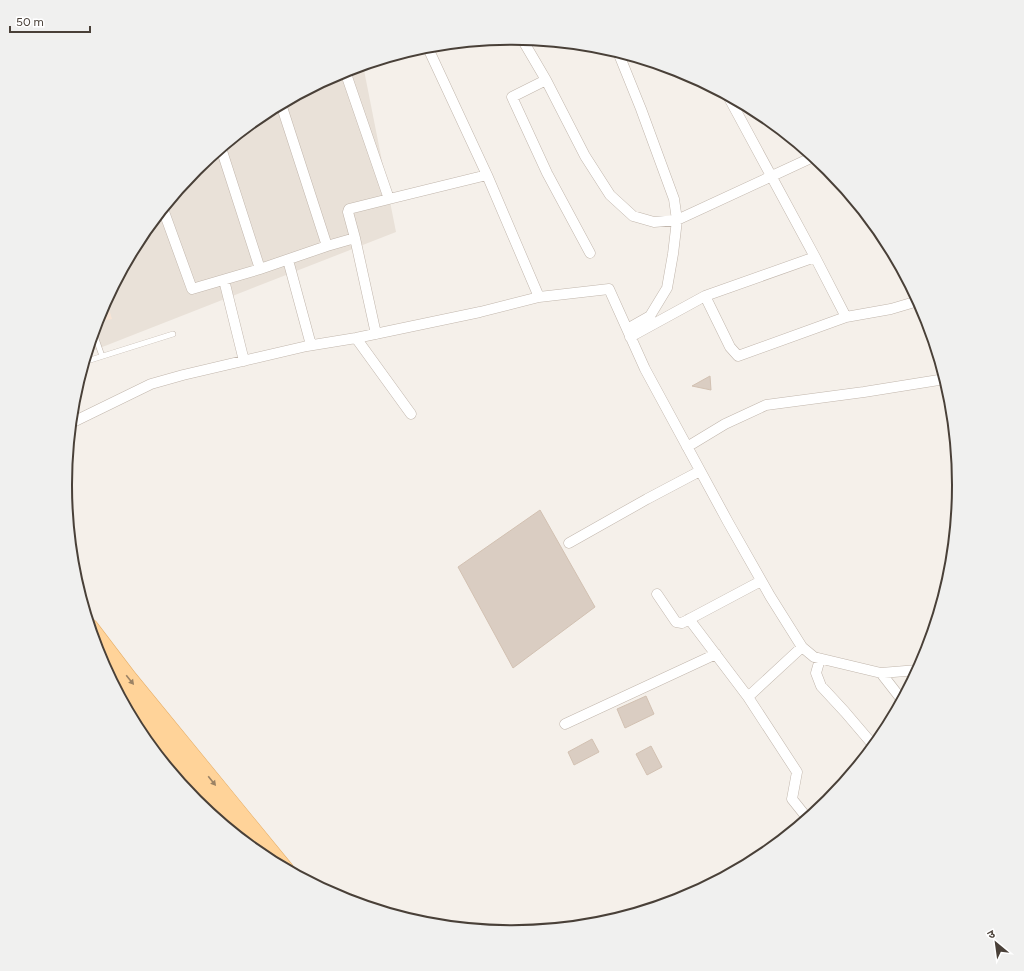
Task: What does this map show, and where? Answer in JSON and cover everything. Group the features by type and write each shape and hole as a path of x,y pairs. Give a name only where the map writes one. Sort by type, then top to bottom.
{"main road":[{"path":"100,640 128,677 275,857"},
{"path":"127,699 194,790"}],"street":[{"path":"526,45 546,80 585,156 610,195 633,216 654,222 677,220 808,160"},
{"path":"430,52 487,175 539,296"},
{"path":"622,59 674,199 677,220 667,288 650,316 628,333"},
{"path":"347,77 389,199"},
{"path":"546,80 512,97 547,173 590,253"},
{"path":"733,104 815,256 846,317"},
{"path":"283,110 327,246"},
{"path":"223,153 260,269"},
{"path":"376,334 348,212 349,209 487,175"},
{"path":"164,215 192,289 260,269 355,238"},
{"path":"628,333 705,296 815,256"},
{"path":"288,260 311,345"},
{"path":"224,280 244,361"},
{"path":"76,420 151,384 244,361 311,345 356,338 480,312 539,296 609,289 645,369 687,447 762,581 802,647 814,657 881,673 911,671"},
{"path":"705,296 730,347 738,356 846,317 891,309 912,303"},
{"path":"356,338 411,414"},
{"path":"687,447 725,424 766,405 939,380"},
{"path":"569,543 700,471"},
{"path":"657,594 676,622 682,623 762,581"},
{"path":"690,619 748,697 797,772 792,799 804,815"},
{"path":"748,697 802,647"},
{"path":"565,724 716,654"},
{"path":"820,658 816,673 821,686 870,741"},
{"path":"881,673 899,696"}],"lane":[{"path":"90,360 173,334"},
{"path":"96,340 102,356"}],"shaded area":[{"path":"364,70 396,232 93,351 105,317 131,265 163,217 201,174 222,154 267,119 317,90"},
{"path":"109,309 112,319 104,321"}],"building":[{"path":"710,376 711,390 692,386"},
{"path":"540,510 595,607 513,668 458,567"},
{"path":"646,696 654,714 625,728 617,709"},
{"path":"592,739 599,752 574,765 568,752"},
{"path":"651,746 662,767 647,775 636,754"}]}
